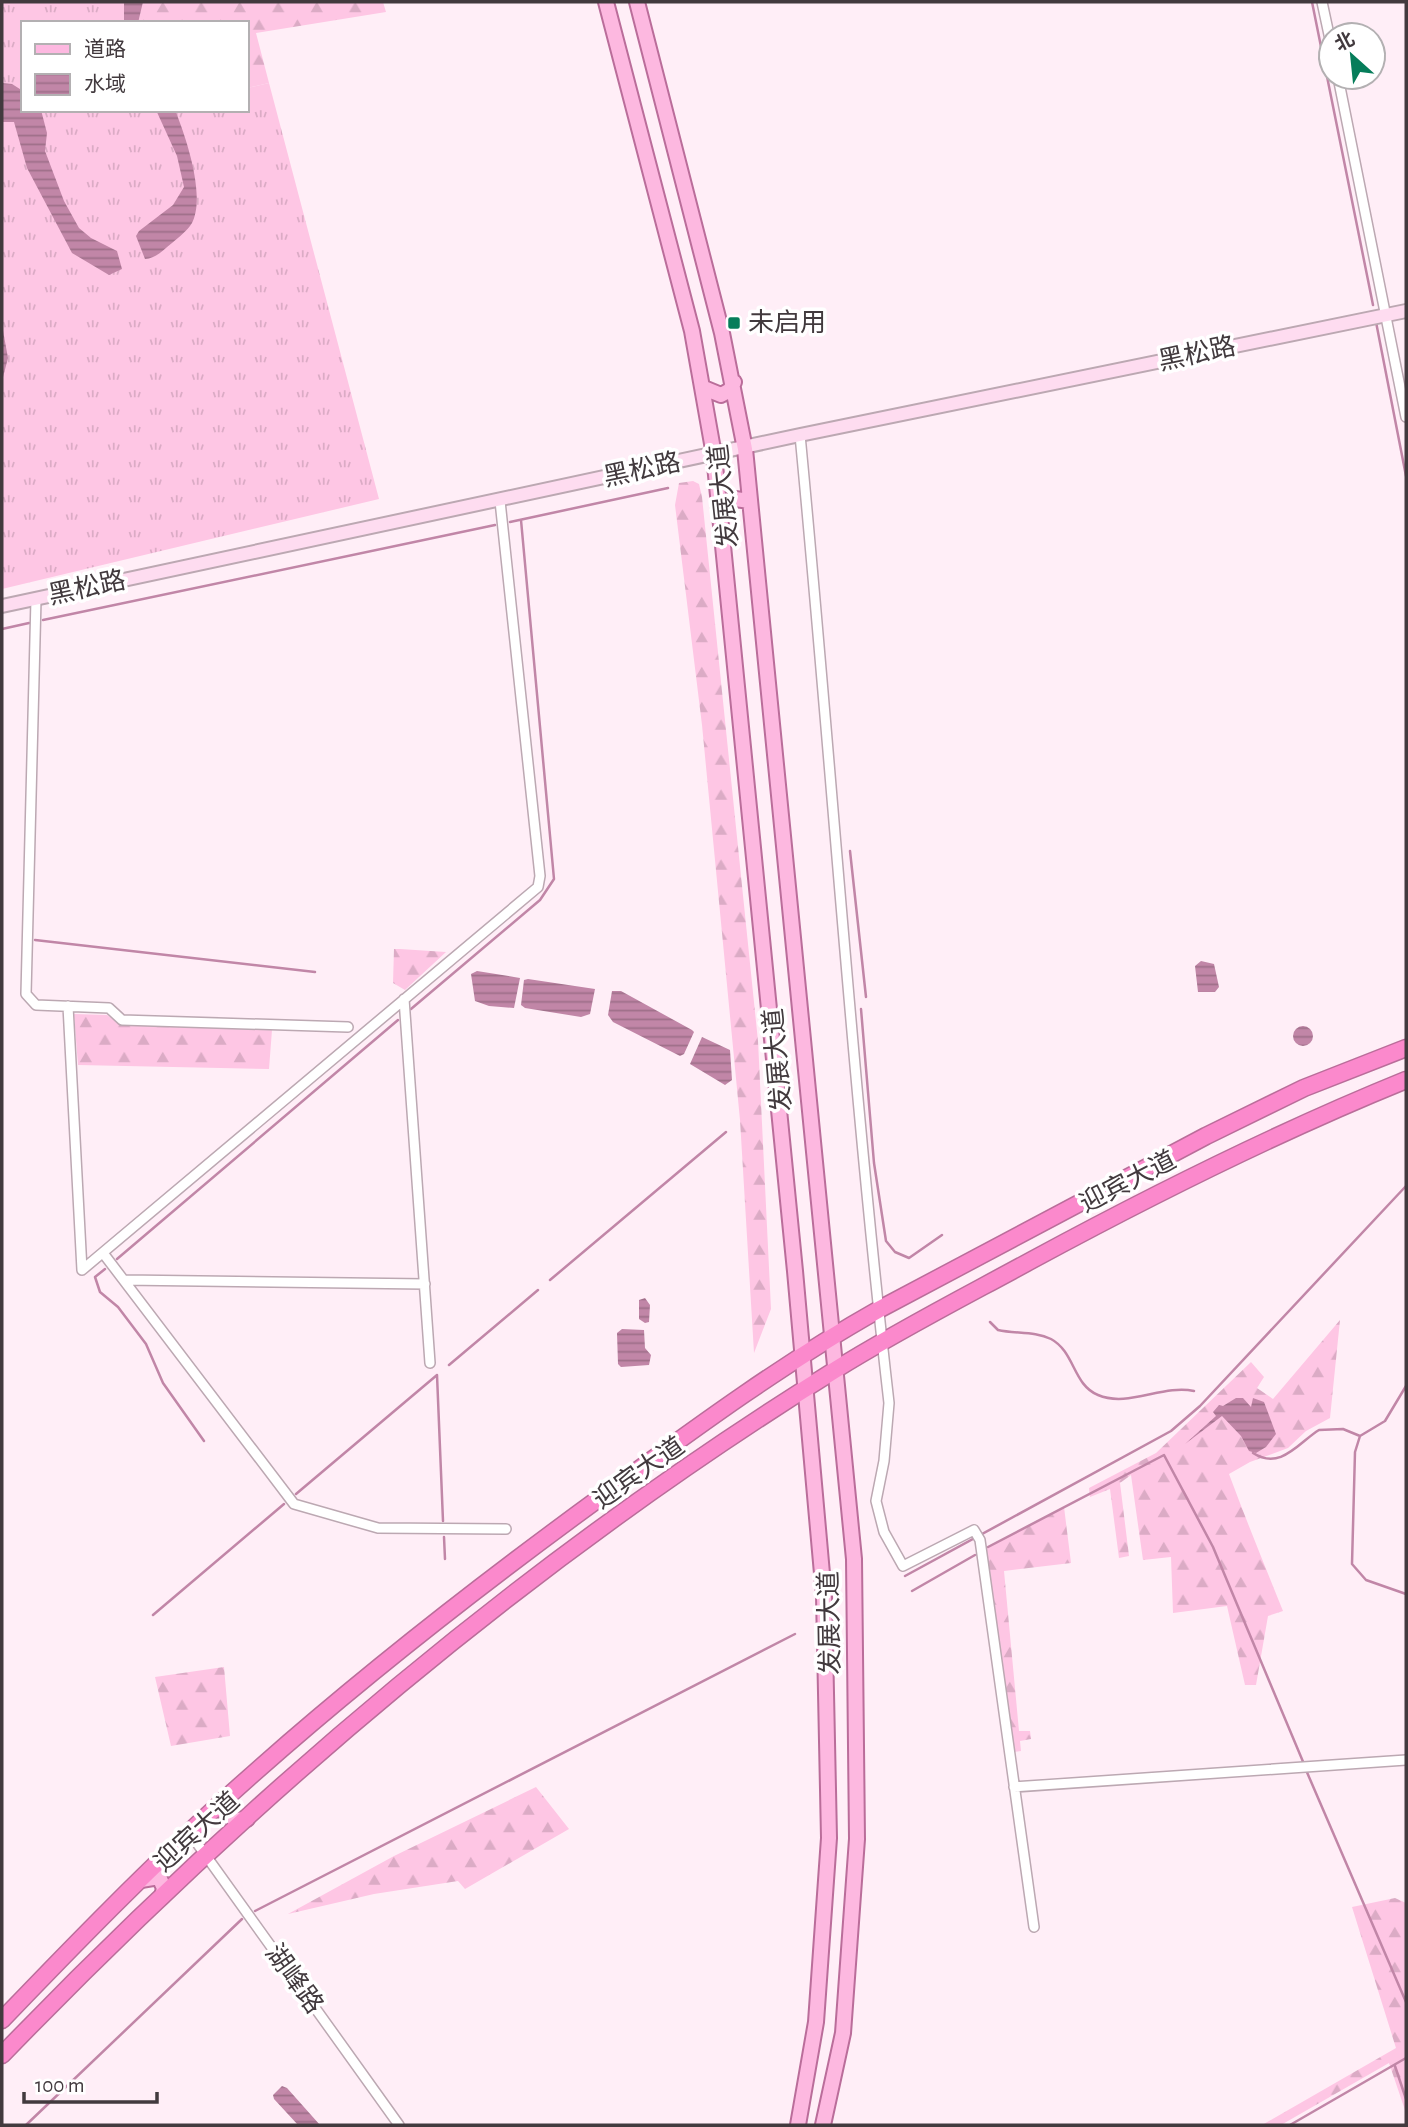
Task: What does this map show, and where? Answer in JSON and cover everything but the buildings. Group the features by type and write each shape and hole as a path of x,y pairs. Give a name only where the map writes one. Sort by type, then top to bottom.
{"highway":[{"name":"迎宾大道","path":"2,2020 189,1832 378,1667 490,1578 726,1406 830,1337 878,1310 1206,1136 1304,1088 1406,1048"},
{"name":"迎宾大道","path":"2,2055 206,1855 331,1742 476,1622 574,1547 806,1389 882,1342 1124,1210 1332,1110 1406,1080"}],"main road":[{"name":"发展大道","path":"606,2 692,331 704,388 713,455 806,1389 824,1596 829,1838 816,2022 798,2125"},
{"name":"发展大道","path":"637,2 734,382 745,449 830,1337 854,1559 856,1839 843,2033 824,2125"},
{"path":"704,388 721,395 730,390 734,382"},
{"path":"718,505 735,499 750,501"},
{"path":"226,1798 225,1813 236,1820 247,1819"},
{"path":"141,1880 159,1877 164,1888 162,1897"}],"street":[{"path":"1322,2 1326,21"},
{"path":"1341,91 1406,417"},
{"name":"黑松路","path":"2,606 745,449 800,435 1406,311"},
{"path":"800,435 827,719 847,1005 889,1403 884,1461 876,1501 884,1532 902,1566 974,1530 978,1537 1034,1927"},
{"path":"68,1006 82,1270 538,887 540,876 500,501"},
{"path":"36,599 26,994 36,1005 110,1008 122,1020 348,1027"},
{"path":"404,999 430,1363"},
{"path":"103,1253 294,1504 378,1528 506,1529"},
{"path":"124,1280 425,1284"},
{"path":"1014,1787 1406,1760"},
{"name":"湖峰路","path":"189,1832 399,2125"}],"green space":[{"path":"2,2 143,2 138,21 21,21 21,112 248,112 248,88 269,83 379,499 2,589"},
{"path":"143,2 383,2 386,12 256,33 269,83 248,88 248,21 138,21"},
{"path":"693,481 699,484 702,497 758,1041 771,1309 754,1353 740,1120 702,725 675,505 679,483"},
{"path":"394,949 446,952 405,990 393,983"},
{"path":"74,1014 107,1015 121,1025 272,1030 269,1069 78,1065"},
{"path":"1340,1320 1330,1418 1306,1431 1288,1448 1250,1462 1229,1474 1283,1611 1268,1616 1256,1685 1245,1685 1227,1606 1173,1613 1171,1557 1143,1560 1131,1475 1120,1483 1129,1556 1119,1558 1110,1489 1090,1497 1089,1488 1156,1453 1251,1362 1264,1377 1257,1388 1273,1399"},
{"path":"1064,1507 1071,1563 1004,1571 1019,1731 1030,1731 1031,1739 1020,1741 1021,1751 1013,1752 984,1549"},
{"path":"224,1667 230,1736 171,1746 155,1677"},
{"path":"536,1787 569,1829 465,1889 458,1881 374,1894 288,1914 394,1856"},
{"path":"1395,1898 1406,1903 1406,2113 1389,2063 1281,2125 1262,2125 1396,2048 1352,1907"}],"water":[{"path":"124,2 143,2 138,21 124,21"},
{"path":"2,83 12,84 21,90 21,112 42,112 47,133 45,151 64,201 79,228 91,238 117,251 122,269 109,275 72,253 27,168 14,122 2,122"},
{"path":"157,112 176,112 193,167 196,212 188,229 160,253 145,259 136,236 173,205 184,187 177,156"},
{"path":"2,325 8,358 2,381"},
{"path":"1201,961 1214,964 1219,987 1215,992 1198,992 1195,966"},
{"path":"477,971 520,978 514,1008 489,1006 475,1001 471,974"},
{"path":"524,980 595,989 590,1014 581,1017 525,1008 521,1005"},
{"path":"612,991 621,991 692,1030 694,1032 684,1054 680,1056 613,1022 608,1015"},
{"path":"1303,1026 1310,1029 1313,1036 1310,1043 1303,1046 1296,1043 1293,1036 1296,1029"},
{"path":"702,1037 730,1050 732,1080 725,1085 690,1064"},
{"path":"645,1298 650,1305 649,1322 645,1323 639,1319 639,1300"},
{"path":"622,1329 644,1330 645,1348 651,1355 649,1365 621,1367 618,1364 617,1333"},
{"path":"1236,1398 1243,1398 1251,1407 1253,1398 1264,1402 1276,1434 1266,1447 1256,1453 1249,1451 1241,1436 1222,1416 1185,1444 1216,1416 1213,1412 1219,1405 1223,1406"},
{"path":"282,2086 287,2088 320,2125 298,2125 274,2099 273,2095"}],"waterway":[{"path":"1312,2 1373,305"},
{"path":"1376,322 1406,476"},
{"path":"510,522 668,488"},
{"path":"411,1009 540,900 554,879 521,520"},
{"path":"43,620 495,525"},
{"path":"2,629 29,623"},
{"path":"850,851 866,997"},
{"path":"35,940 315,972"},
{"path":"861,1009 874,1163 886,1241 895,1252 909,1258 942,1235"},
{"path":"117,1259 398,1020"},
{"path":"550,1280 726,1132"},
{"path":"905,1576 1171,1431 1200,1406 1406,1186"},
{"path":"105,1269 95,1277 100,1292 118,1307 146,1344 163,1383 204,1441"},
{"path":"449,1365 538,1290"},
{"path":"990,1322 998,1330 1051,1339 1065,1352 1083,1384 1098,1395 1121,1399 1170,1391 1194,1391"},
{"path":"437,1375 443,1521"},
{"path":"296,1494 437,1375"},
{"path":"1253,1453 1263,1458 1281,1457 1319,1430 1343,1429 1360,1436 1385,1421 1406,1386"},
{"path":"1360,1436 1355,1452 1352,1564 1366,1580 1406,1594"},
{"path":"988,1547 1164,1455 1213,1547 1304,1764"},
{"path":"153,1615 284,1504"},
{"path":"444,1537 445,1559"},
{"path":"912,1591 975,1555"},
{"path":"255,1911 795,1634"},
{"path":"1306,1770 1406,2002"},
{"path":"26,2125 242,1919"},
{"path":"1290,2125 1406,2058"},
{"path":"1395,2066 1406,2099"}],"place":[{"name":"未启用","path":"734,323"}]}
